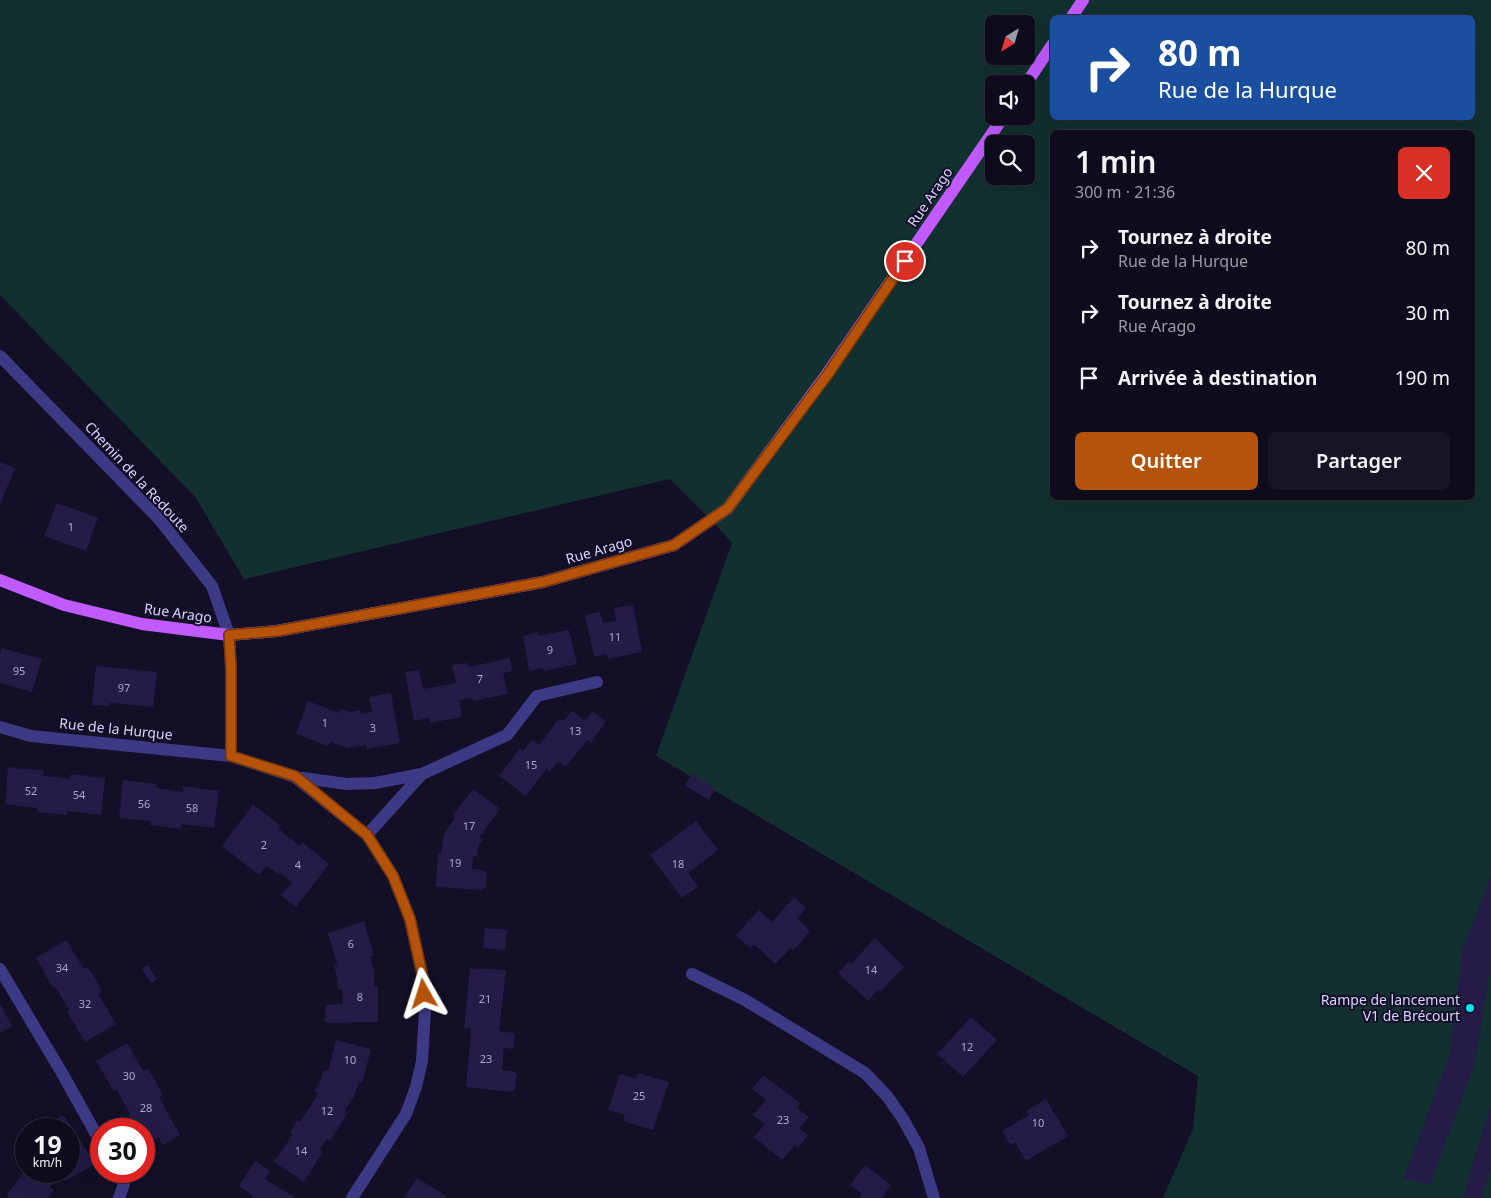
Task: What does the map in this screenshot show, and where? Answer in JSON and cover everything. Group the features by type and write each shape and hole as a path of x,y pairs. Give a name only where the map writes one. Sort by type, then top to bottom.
{"main road":[{"path":"1073,15 1083,0"},
{"path":"1032,75 1050,48"},
{"name":"Rue Arago","path":"0,580 64,604 142,624 229,635 277,631 543,582 674,545 728,508 828,374 998,125"}],"street":[{"name":"Chemin de la Redoute","path":"0,356 159,519 212,586 229,635"},
{"path":"229,635 231,756"},
{"name":"Rue de la Hurque","path":"0,727 31,736 231,756 295,776 347,784 375,784 422,774 507,735 537,696 597,682"},
{"name":"Rue de la Hurque","path":"367,835 422,774"},
{"name":"Rue de la Hurque","path":"295,776 367,835 393,876 410,919 423,978 425,1010 422,1061 416,1087 406,1114 352,1198"},
{"path":"0,969 90,1123"},
{"path":"692,974 745,1000 865,1073 887,1096 919,1148 934,1198"},
{"path":"119,1198 123,1183"}],"green space":[{"path":"0,0 1491,0 1491,1198 1163,1198 1193,1129 1198,1076 656,756 732,543 670,479 244,579 196,498 0,295"}],"building":[{"path":"0,462 15,468 0,505"},
{"path":"57,503 98,518 86,551 44,536"},
{"path":"633,605 642,652 608,659 607,654 594,657 585,615 600,612 603,623 616,621 614,608"},
{"path":"569,630 577,664 543,671 543,668 529,671 523,636 538,632 538,636"},
{"path":"2,648 42,659 32,692 0,683 0,653"},
{"path":"510,658 512,671 503,673 508,694 473,701 472,698 459,700 462,717 430,723 429,718 414,721 405,672 419,670 423,689 456,683 452,665 468,663 469,667"},
{"path":"96,666 157,672 153,707 110,703 109,706 92,705"},
{"path":"391,693 400,743 367,749 366,745 348,748 330,742 327,746 296,733 308,701 339,713 341,709 350,712 360,710 361,714 372,712 369,697"},
{"path":"572,711 585,721 592,711 606,721 591,743 587,740 566,767 558,761 550,772 546,769 526,796 499,776 520,748 523,751 532,740 539,745 559,719 563,721"},
{"path":"8,767 44,771 43,776 70,779 71,774 105,778 101,815 68,811 67,815 37,812 37,808 5,804"},
{"path":"691,774 715,788 709,800 685,786"},
{"path":"123,780 157,784 156,788 183,792 183,786 219,791 214,828 181,824 181,829 150,825 151,821 119,818"},
{"path":"473,789 500,809 479,838 482,840 478,847 477,857 473,856 472,869 483,870 487,874 486,887 481,890 436,887 438,853 441,853 444,834 455,818 452,816"},
{"path":"253,804 281,826 279,829 300,846 302,842 329,864 296,907 281,895 292,882 281,873 279,875 267,866 259,875 222,846"},
{"path":"696,821 718,850 688,873 698,887 682,898 650,855"},
{"name":"Rampe de lancement V1 de Brécourt","path":"1491,876 1491,963 1475,1063 1430,1185 1404,1178 1450,1053 1462,950"},
{"path":"794,897 806,908 797,918 810,931 794,950 791,948 775,964 754,944 750,948 736,935 759,910 772,922"},
{"path":"364,921 374,956 370,957 374,972 374,987 378,987 378,1022 328,1023 325,1020 327,1005 343,1004 342,989 338,989 334,965 337,964 328,933"},
{"path":"485,928 507,930 505,950 483,948"},
{"path":"875,938 904,967 880,992 878,990 868,1001 838,973 848,962 851,964"},
{"path":"66,940 84,969 88,967 95,978 102,992 98,994 116,1024 85,1042 67,1012 69,1010 62,998 55,987 53,988 36,958"},
{"path":"148,965 157,979 151,983 142,969"},
{"path":"470,968 506,970 499,1031 515,1033 514,1049 504,1048 502,1070 513,1071 517,1074 515,1090 511,1092 466,1087 471,1028 464,1028"},
{"path":"0,1004 12,1026 0,1033"},
{"path":"971,1017 997,1040 963,1077 937,1054"},
{"path":"336,1040 371,1049 362,1083 359,1082 354,1096 345,1110 348,1112 330,1141 327,1139 320,1150 323,1152 304,1182 274,1162 293,1134 290,1132 297,1120 300,1122 318,1094 314,1091 320,1082 324,1070 328,1071"},
{"path":"127,1043 143,1071 148,1068 163,1095 159,1097 180,1135 163,1145 158,1137 155,1139 155,1118 130,1118 128,1115 130,1114 116,1089 114,1091 96,1061"},
{"path":"638,1073 669,1082 653,1130 623,1121 625,1115 608,1110 620,1074 636,1079"},
{"path":"763,1075 800,1103 797,1108 809,1117 799,1128 808,1135 798,1148 795,1145 782,1160 754,1137 765,1124 753,1115 766,1100 752,1089"},
{"path":"1046,1099 1068,1136 1026,1161 1015,1142 1010,1145 1002,1131 1029,1115 1026,1111"},
{"path":"1491,1104 1491,1167 1481,1198 1469,1198 1463,1196"},
{"path":"80,1140 90,1156 90,1167 80,1172"},
{"path":"255,1161 270,1171 265,1179 296,1198 252,1198 253,1196 239,1186"},
{"path":"865,1165 891,1185 882,1198 859,1198 862,1194 850,1185"},
{"path":"417,1178 446,1196 444,1198 404,1198"},
{"path":"16,1183 55,1183 50,1187 54,1190 48,1198 8,1198 7,1195"}],"place":[{"name":"Rampe de lancement V1 de Brécourt","path":"1470,1008"}],"route":[{"path":"424,994 423,978 410,919 393,876 367,835 295,776 231,756 229,635 277,631 543,582 674,545 728,508 828,374 905,261"}]}
